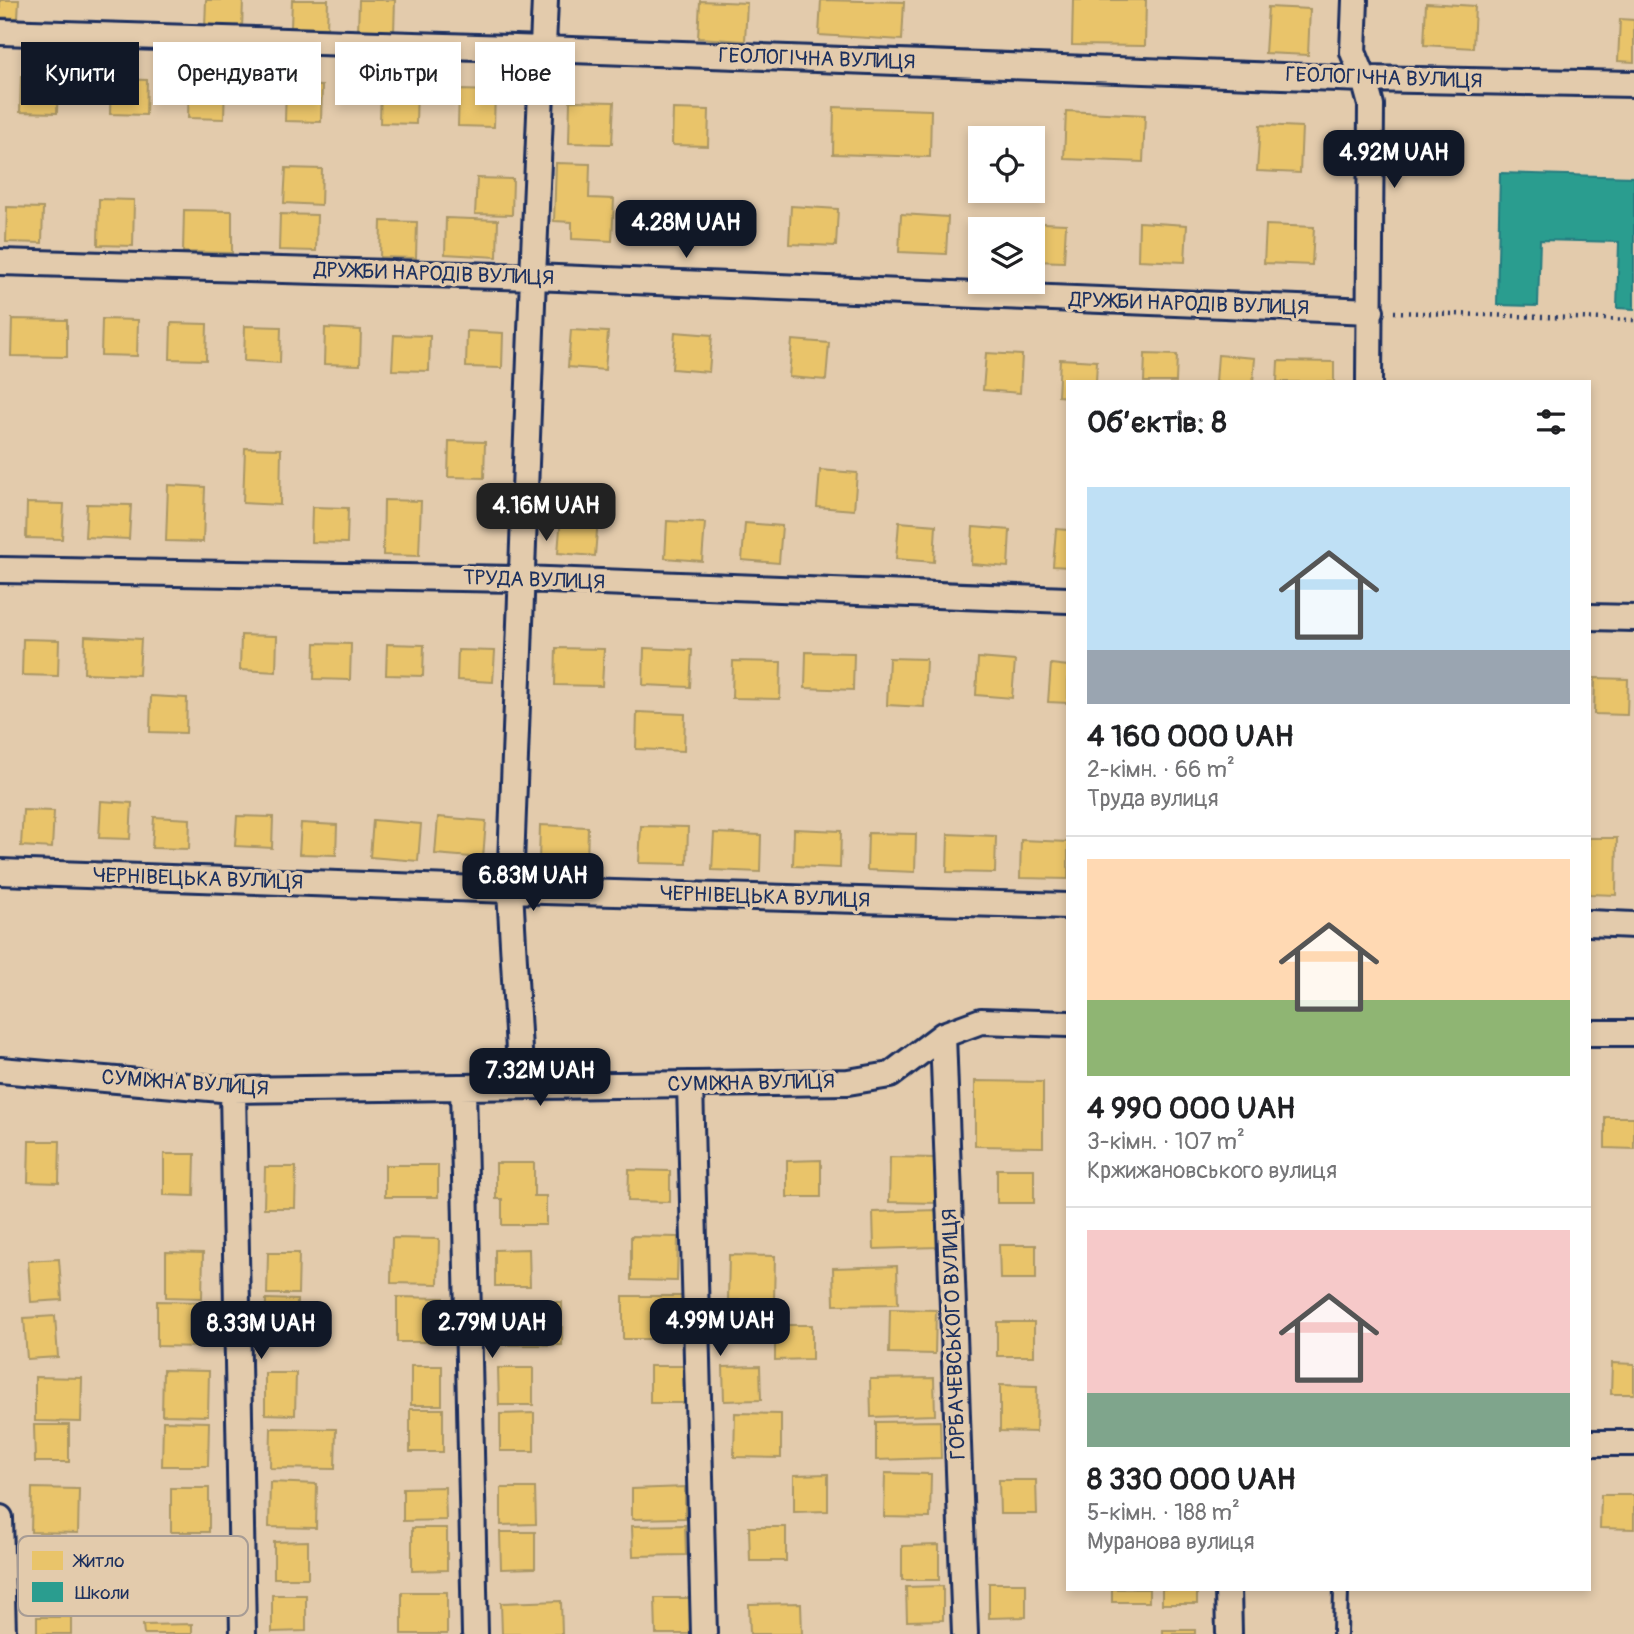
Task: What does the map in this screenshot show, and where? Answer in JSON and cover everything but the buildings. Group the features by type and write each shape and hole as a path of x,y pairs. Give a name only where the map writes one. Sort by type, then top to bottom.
{"street":[{"path":"544,42 545,0"},
{"path":"1355,0 1353,52 1371,105 1370,380"},
{"name":"ГЕОЛОГІЧНА ВУЛИЦЯ","path":"0,32 475,47"},
{"name":"ГЕОЛОГІЧНА ВУЛИЦЯ","path":"575,50 1364,79 1634,84"},
{"path":"521,1086 510,890 541,105"},
{"name":"ДРУЖБИ НАРОДІВ ВУЛИЦЯ","path":"0,262 533,277 1371,311"},
{"name":"ТРУДА ВУЛИЦЯ","path":"0,570 522,579 1066,600"},
{"path":"1591,617 1634,618"},
{"name":"ЧЕРНІВЕЦЬКА ВУЛИЦЯ","path":"0,872 510,890 1066,905"},
{"path":"1591,923 1634,925"},
{"name":"СУМІЖНА ВУЛИЦЯ","path":"0,1070 233,1090 848,1082 890,1075 943,1035 981,1021 1066,1024"},
{"path":"1591,1033 1634,1033"},
{"name":"ГОРБАЧЕВСЬКОГО ВУЛИЦЯ","path":"943,1035 965,1634"},
{"path":"690,1084 704,1634"},
{"path":"463,1087 475,1634"},
{"path":"233,1090 241,1536"},
{"path":"1591,1443 1634,1443"},
{"path":"0,1518 2,1634"},
{"path":"1228,1591 1229,1634"},
{"path":"243,1616 243,1634"}],"lane":[{"path":"1340,1634 1341,1591"}],"path":[{"path":"1371,311 1634,320"}]}
